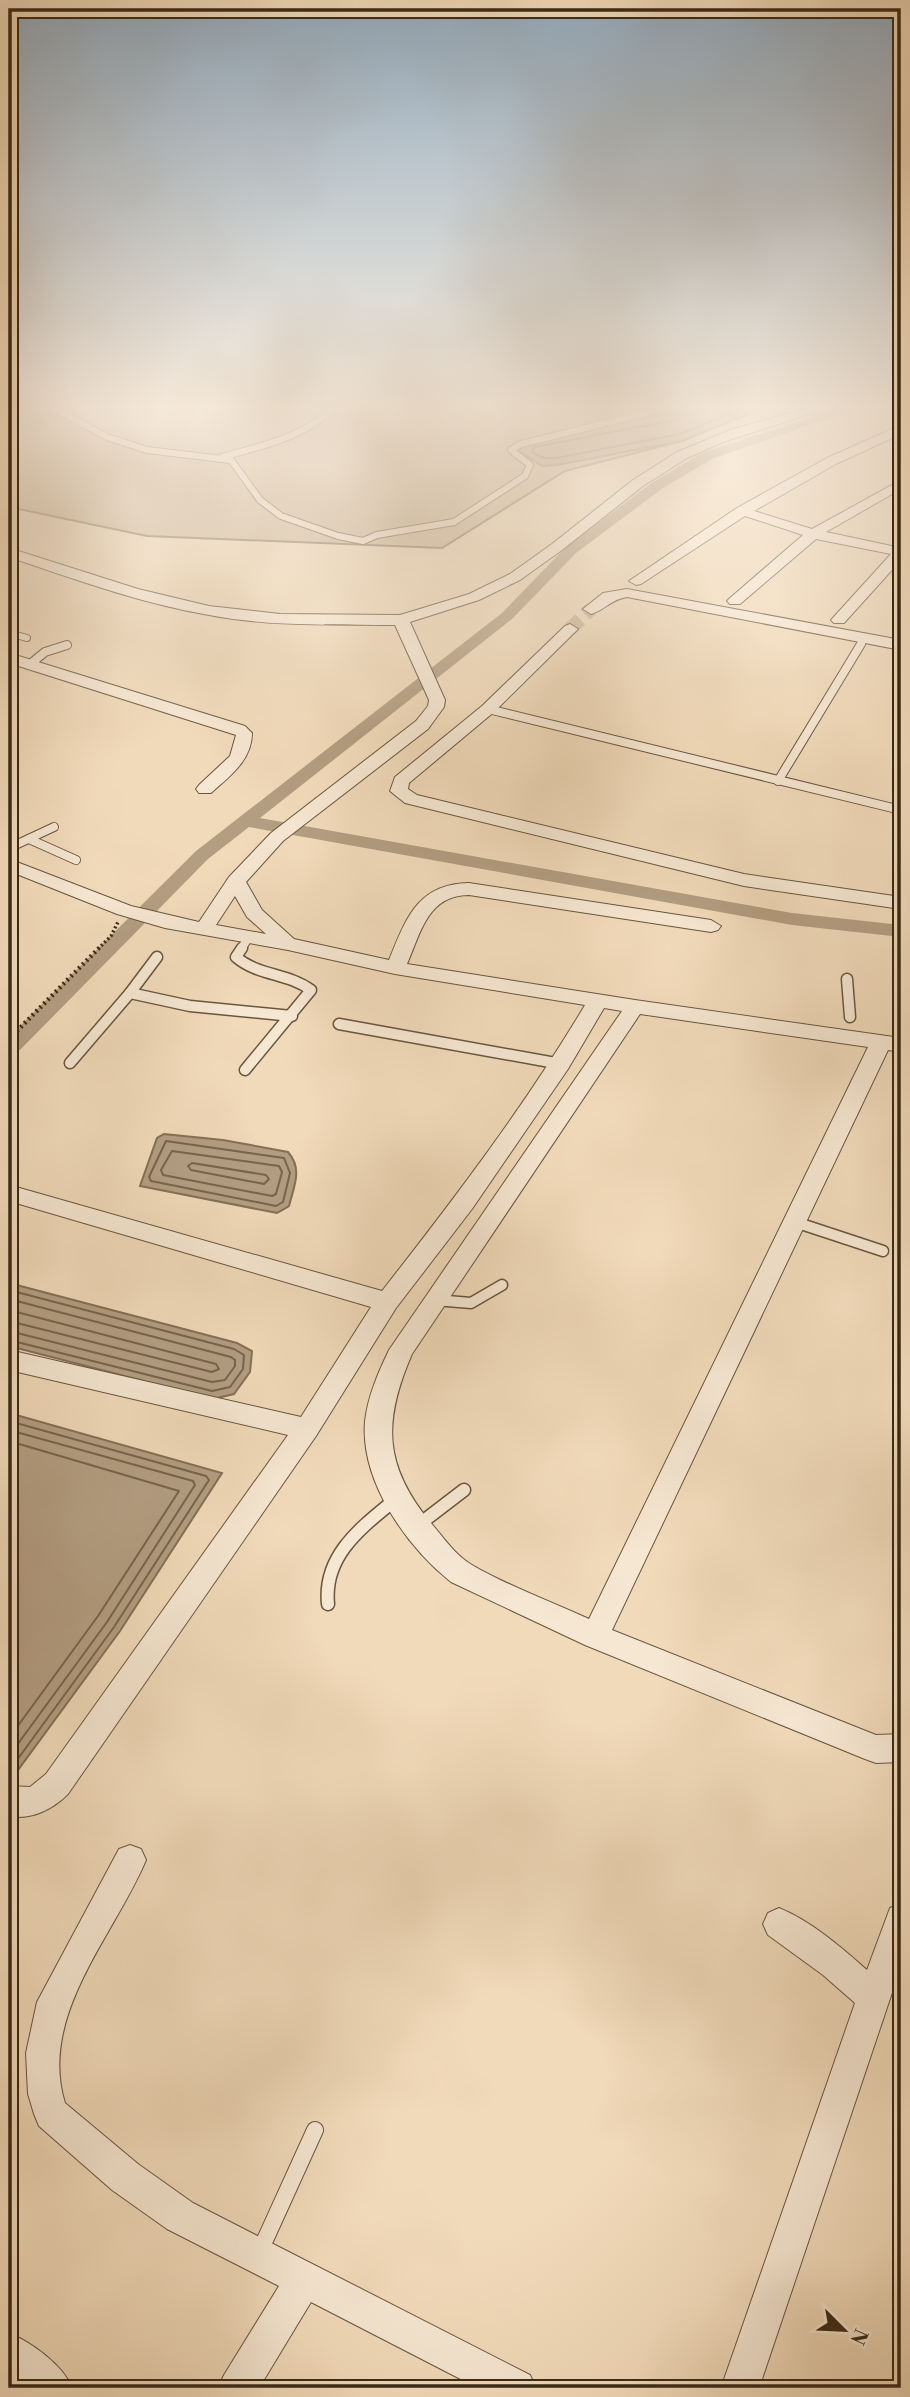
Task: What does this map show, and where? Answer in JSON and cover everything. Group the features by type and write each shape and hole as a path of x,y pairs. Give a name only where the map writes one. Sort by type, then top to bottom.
{"street":[{"path":"9,552 118,588 207,610 285,618 401,620 484,593 512,579 597,515"},
{"path":"636,581 736,515"},
{"path":"754,515 813,534 874,549 901,552"},
{"path":"735,601 813,534 847,515"},
{"path":"839,620 901,552"},
{"path":"591,609 608,596 627,593 901,645"},
{"path":"205,928 236,881 277,837 422,725 436,707 437,700 421,659 401,620"},
{"path":"570,629 488,709 401,781 399,791 411,799 744,880 901,903"},
{"path":"9,658 244,733 245,747 240,755 205,789"},
{"path":"9,865 124,910 165,922 288,944 395,968 635,1007 849,1029 891,1044 795,1222 594,1636"},
{"path":"236,881 254,913 288,944"},
{"path":"395,968 417,920 434,897 450,890 485,891 711,926"},
{"path":"9,1801 21,1804 43,1797 57,1784 307,1429 387,1302 464,1203 561,1064 598,1001"},
{"path":"635,1007 401,1350 384,1384 379,1418 379,1448 384,1473 396,1499 445,1561 461,1573 594,1636 876,1749 901,1748"},
{"path":"9,1193 387,1302"},
{"path":"9,1360 307,1429"},
{"path":"130,1860 54,2002 43,2053 46,2094 51,2114 125,2177 180,2216 517,2388"},
{"path":"740,2388 874,1998 894,1961 901,1919"},
{"path":"779,1924 835,1963 874,1998"},
{"path":"237,2388 303,2281"},
{"path":"9,2352 52,2388"}],"lane":[{"path":"280,515 338,536 363,541 377,536 454,523 468,515"},
{"path":"9,633 27,638"},
{"path":"778,781 864,638"},
{"path":"29,665 45,652 67,645"},
{"path":"488,709 901,810"},
{"path":"9,848 54,827"},
{"path":"29,839 76,860"},
{"path":"245,1070 311,990 303,985 261,974 239,961 236,957 249,937"},
{"path":"70,1063 157,957"},
{"path":"848,979 849,1029"},
{"path":"130,993 219,1010 260,1011 292,1016"},
{"path":"339,1024 561,1064"},
{"path":"795,1222 883,1251"},
{"path":"435,1300 458,1305 475,1304 502,1285"},
{"path":"417,1525 464,1490"},
{"path":"328,1604 325,1593 327,1573 358,1532 396,1499"},
{"path":"258,2256 316,2130"}],"path":[{"path":"9,1039 111,936 124,910"}],"shaded area":[{"path":"46,515 495,515 442,548 147,536"}],"water":[{"path":"164,1134 223,1140 288,1152 293,1158 296,1171 289,1206 277,1213 140,1186 157,1138"},
{"path":"9,1283 237,1343 252,1351 250,1372 234,1394 213,1399 9,1346"},
{"path":"9,1413 222,1473 120,1631 10,1781"}],"waterway":[{"path":"9,1049 202,855 507,616 571,550 618,515"},
{"path":"247,821 792,919 901,931"}],"tunnel":[{"path":"570,629 591,609"}]}
